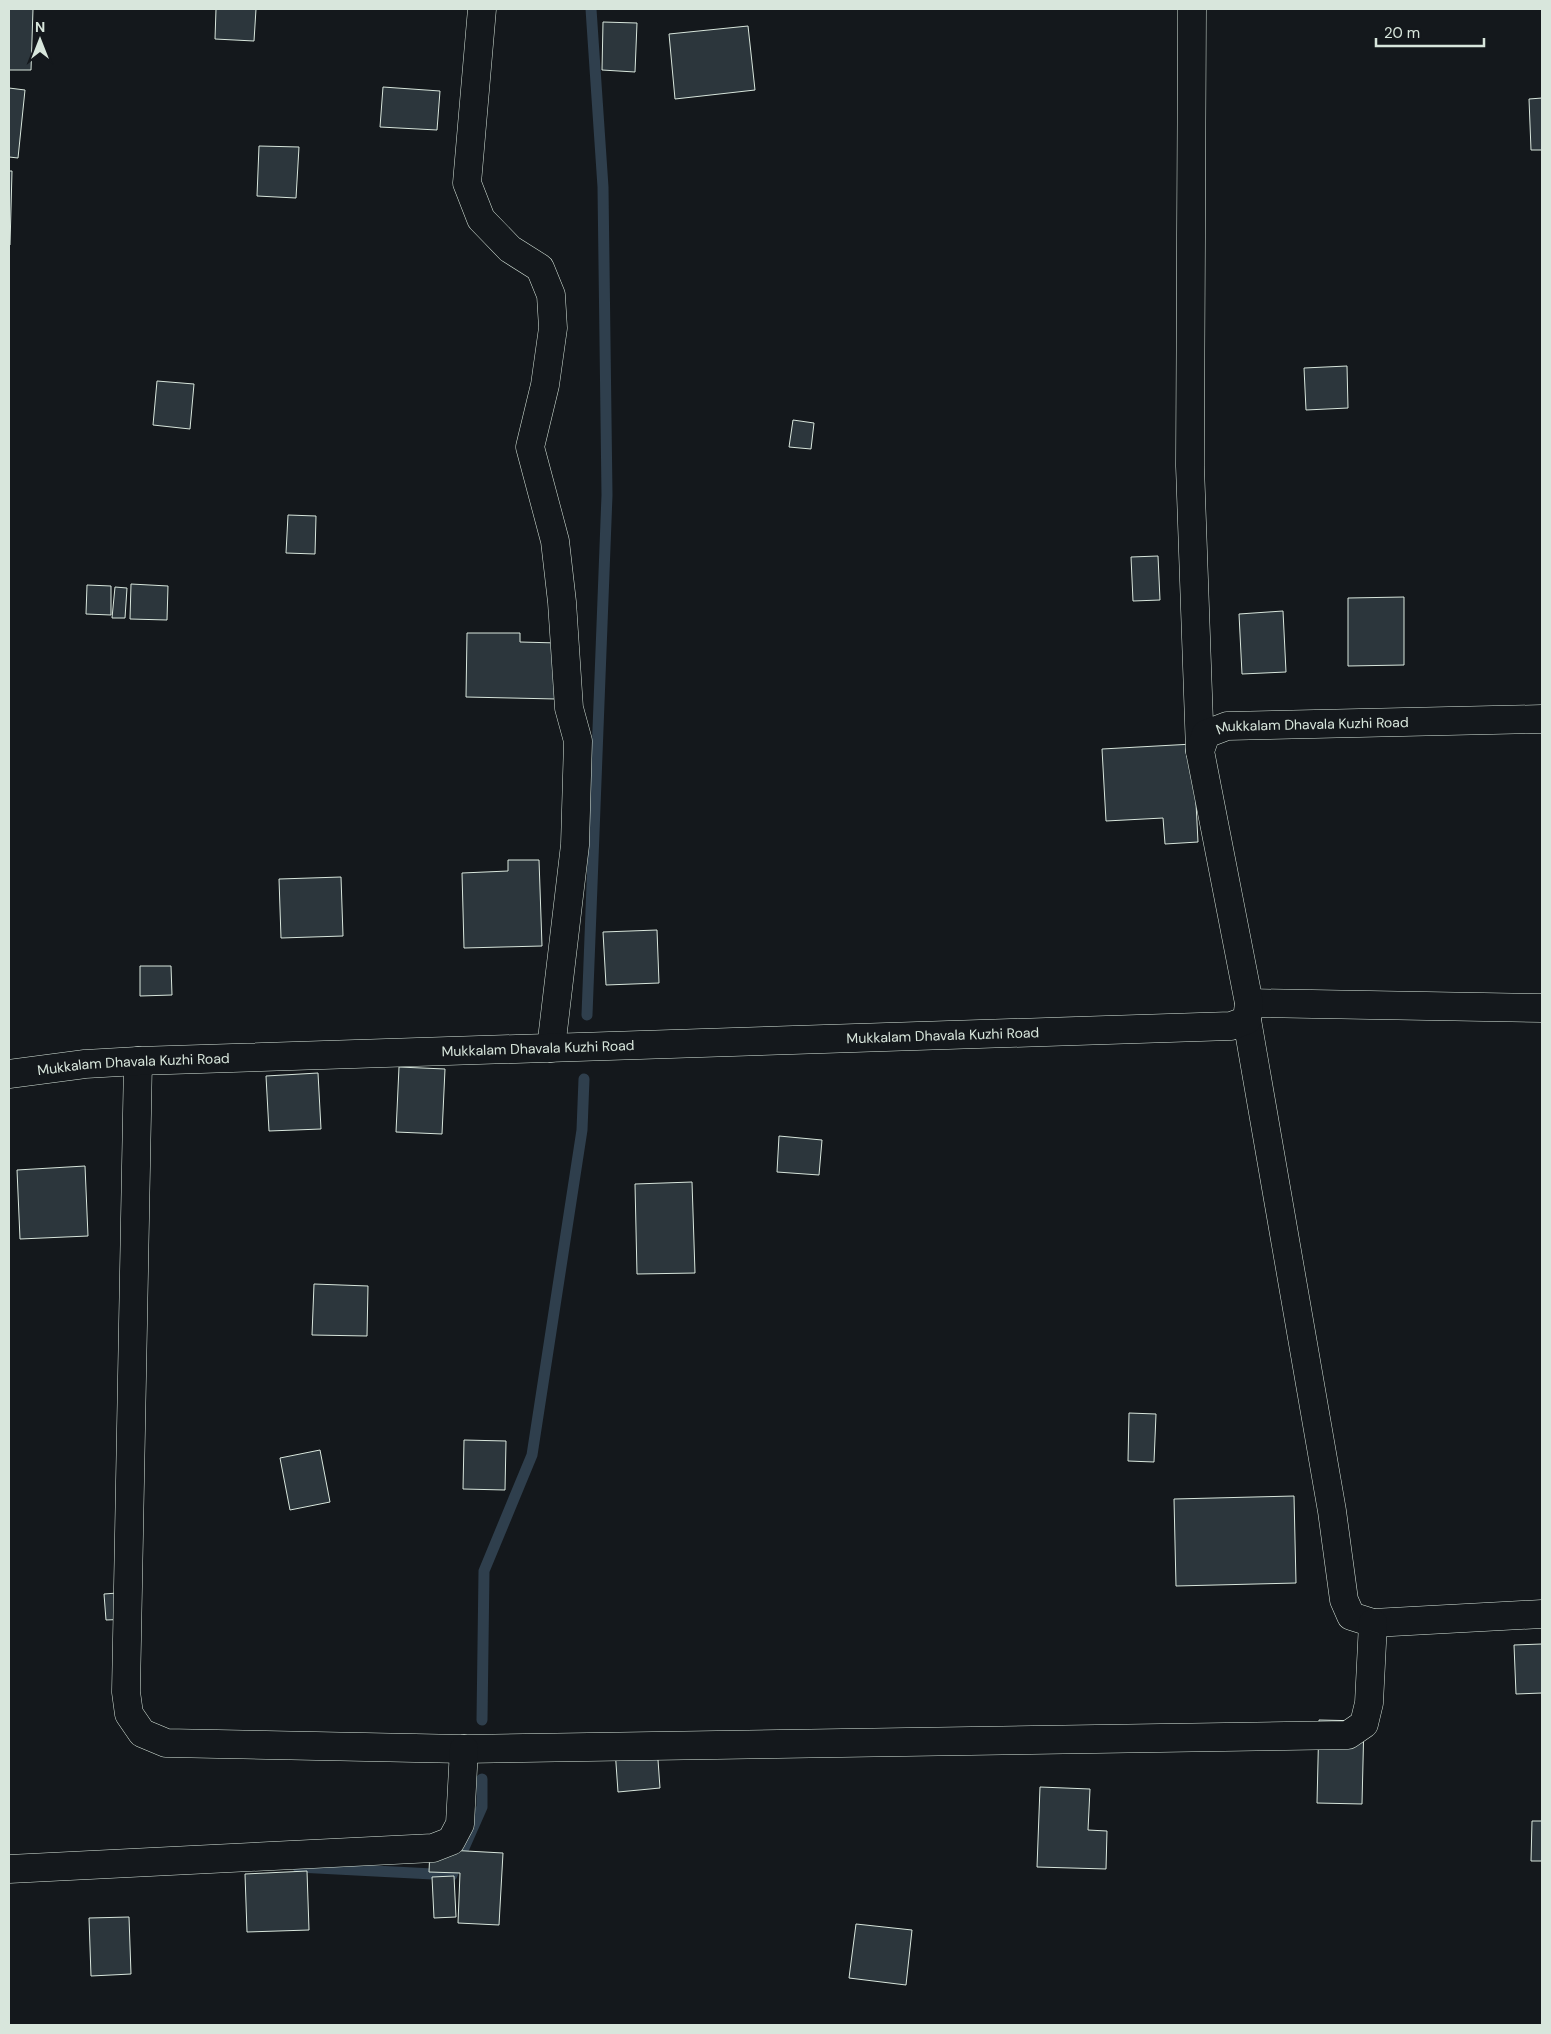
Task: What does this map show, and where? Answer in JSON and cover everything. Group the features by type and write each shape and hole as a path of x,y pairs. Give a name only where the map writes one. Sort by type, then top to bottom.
{"street":[{"path":"482,9 467,183 481,219 510,249 540,268 551,295 553,328 545,385 530,446 555,541 562,602 569,708 578,741 575,845 551,1048"},
{"path":"1192,9 1190,466 1200,751"},
{"name":"Mukkalam Dhavala Kuzhi Road","path":"9,1074 85,1064 138,1061 1231,1026 1248,1011 1200,751 1206,734 1227,726 1542,719"},
{"path":"1542,1008 1248,1011 1332,1511 1344,1600 1351,1616 1373,1624 1542,1614"},
{"path":"138,1061 126,1692 129,1714 142,1733 166,1743 464,1749 1348,1735 1364,1724 1369,1704 1373,1624"},
{"path":"9,1869 433,1848 451,1841 460,1824 464,1749"}],"building":[{"path":"9,9 33,9 31,70 9,70"},
{"path":"216,9 256,9 254,41 215,39"},
{"path":"603,22 637,23 635,72 602,70"},
{"path":"748,26 755,90 675,99 669,34"},
{"path":"383,87 440,91 437,130 380,127"},
{"path":"9,88 25,90 18,158 9,157"},
{"path":"1542,98 1542,150 1531,150 1529,99"},
{"path":"259,146 299,147 296,198 257,196"},
{"path":"9,171 12,171 10,245 9,245"},
{"path":"1347,366 1348,408 1306,410 1304,368"},
{"path":"157,381 194,384 190,429 153,425"},
{"path":"793,420 814,423 811,449 789,447"},
{"path":"288,515 316,516 315,554 286,553"},
{"path":"1158,556 1160,600 1133,601 1131,557"},
{"path":"131,584 168,586 167,620 130,619"},
{"path":"87,585 111,586 111,615 86,614"},
{"path":"115,587 127,588 125,618 112,618"},
{"path":"1404,597 1404,665 1348,666 1348,598"},
{"path":"1283,611 1286,672 1242,674 1239,614"},
{"path":"467,633 520,633 520,642 558,643 556,699 466,697"},
{"path":"1193,744 1198,842 1165,844 1163,818 1106,821 1102,749"},
{"path":"508,860 539,860 542,946 464,948 462,873 508,871"},
{"path":"341,877 343,936 281,938 279,879"},
{"path":"657,930 659,983 606,985 603,932"},
{"path":"140,966 171,966 172,995 140,996"},
{"path":"399,1067 445,1069 442,1134 396,1132"},
{"path":"318,1073 321,1129 269,1131 266,1076"},
{"path":"779,1136 822,1140 819,1175 777,1172"},
{"path":"85,1166 88,1236 20,1239 17,1170"},
{"path":"692,1182 695,1273 637,1274 635,1184"},
{"path":"314,1284 368,1286 367,1336 312,1335"},
{"path":"1129,1413 1156,1414 1154,1462 1128,1461"},
{"path":"464,1440 506,1441 505,1490 463,1489"},
{"path":"320,1450 330,1502 290,1510 280,1458"},
{"path":"1294,1496 1296,1583 1176,1586 1174,1499"},
{"path":"131,1592 132,1619 106,1620 104,1594"},
{"path":"1542,1644 1542,1693 1516,1694 1514,1645"},
{"path":"1319,1720 1364,1721 1362,1804 1317,1803"},
{"path":"657,1746 660,1788 618,1792 615,1749"},
{"path":"1040,1787 1090,1789 1088,1830 1107,1831 1106,1869 1037,1867"},
{"path":"1532,1821 1542,1821 1542,1861 1531,1861"},
{"path":"430,1849 503,1853 499,1925 458,1923 460,1873 429,1872"},
{"path":"307,1871 309,1930 247,1932 245,1874"},
{"path":"454,1876 456,1917 434,1918 432,1877"},
{"path":"129,1917 131,1974 91,1976 89,1918"},
{"path":"856,1924 912,1930 906,1985 849,1978"}],"waterway":[{"path":"587,1015 607,495 603,187 591,9"},
{"path":"482,1720 484,1571 532,1455 582,1130 584,1079"},
{"path":"298,1867 452,1875 482,1807 482,1779"}]}
